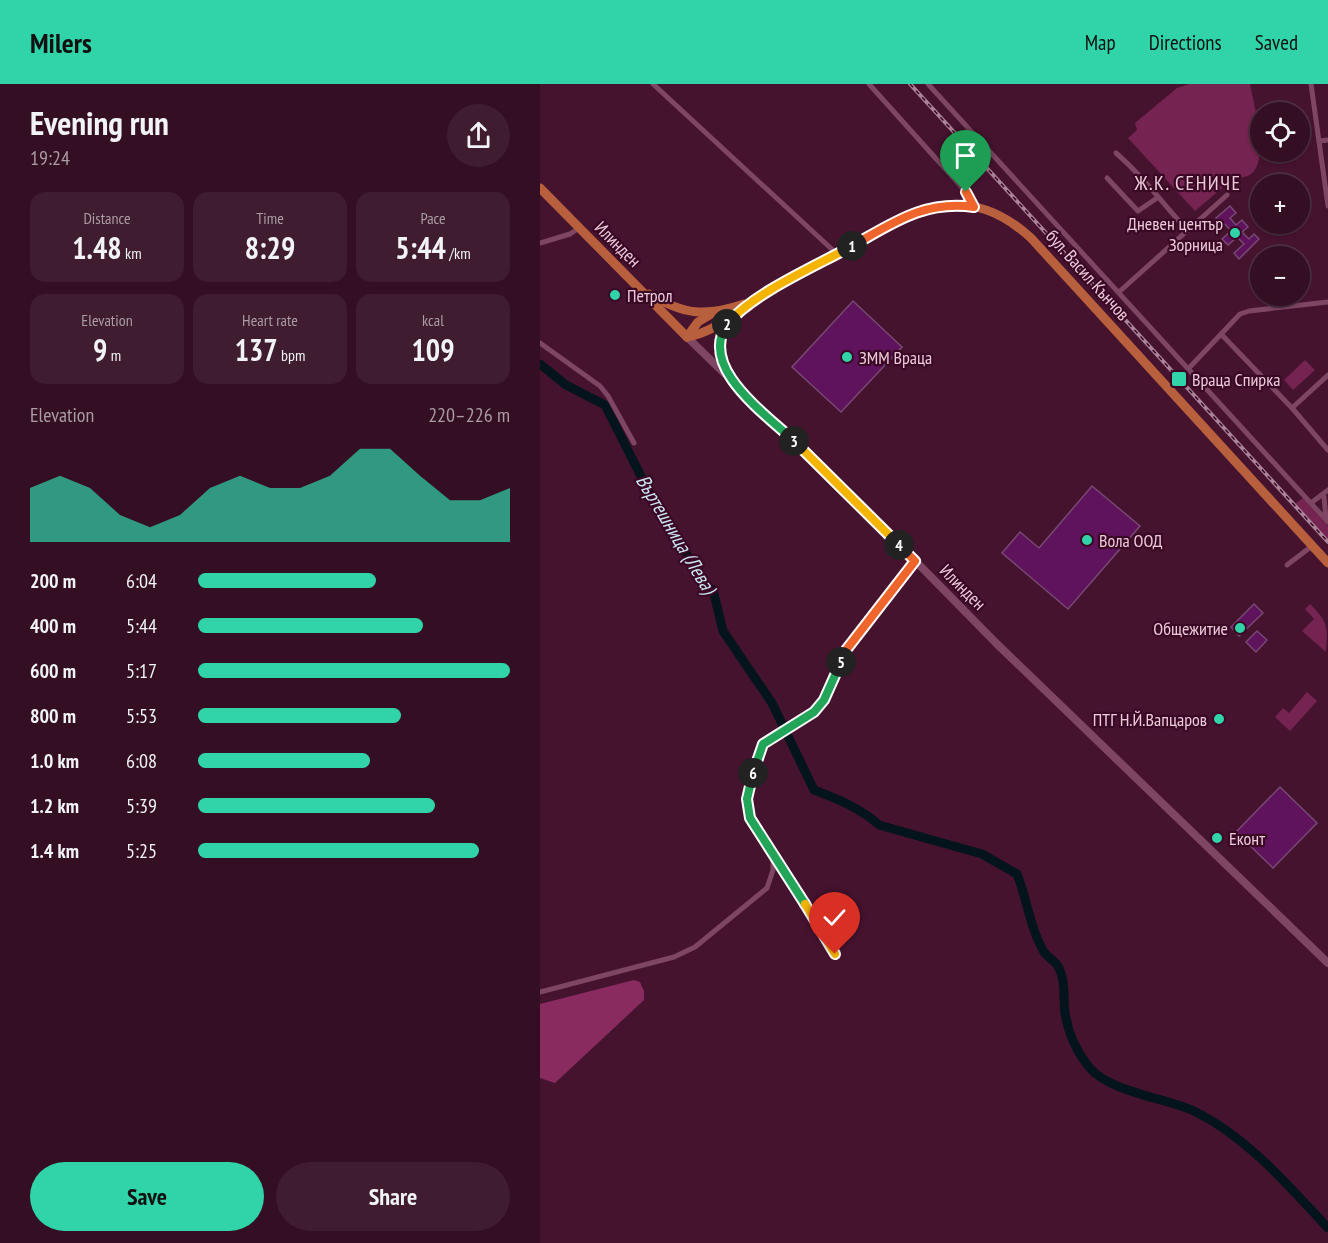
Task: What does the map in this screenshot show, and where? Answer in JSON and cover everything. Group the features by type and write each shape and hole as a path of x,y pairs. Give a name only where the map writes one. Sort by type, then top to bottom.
{"main road":[{"name":"Илинден","path":"540,190 687,337"},
{"name":"бул. Васил Кънчов","path":"687,337 714,329 755,300 921,210 946,205 974,207 999,216 1031,238 1328,563"},
{"name":"бул. Васил Кънчов","path":"637,286 678,309 693,312 714,312 755,300"},
{"path":"732,382 720,357 720,341 724,329 739,311"},
{"path":"687,337 698,322 714,312"}],"street":[{"path":"653,84 837,254"},
{"path":"869,84 966,192 974,207"},
{"path":"928,84 1327,521"},
{"path":"1311,84 1328,206"},
{"path":"1319,141 1328,140"},
{"path":"1116,153 1147,182 1157,198 1187,230"},
{"path":"1107,178 1138,211 1157,198"},
{"path":"1119,292 1227,195"},
{"path":"540,243 570,234 579,228"},
{"path":"1189,369 1240,314 1328,302"},
{"path":"1221,334 1292,408 1328,450"},
{"name":"Илинден","path":"687,337 1003,650 1328,963"},
{"path":"540,343 600,386 634,443"},
{"path":"1292,408 1328,375"},
{"path":"1313,505 1328,490"},
{"path":"1302,494 1323,496"},
{"path":"1323,496 1327,521"},
{"path":"1287,565 1312,546"},
{"path":"835,954 750,818 747,799 763,744 814,712 824,700 846,650 915,561"},
{"path":"540,992 674,957 695,947 767,888 773,870 773,856"}],"shaded area":[{"path":"1189,84 1250,84 1254,102 1250,102 1250,162 1258,162 1256,169 1248,176 1235,177 1195,211 1128,138 1137,130 1135,123 1177,88"},
{"path":"1305,360 1315,370 1293,390 1284,380"},
{"path":"1303,498 1328,526 1328,540 1295,504"},
{"path":"1310,604 1326,625 1326,652 1302,631 1314,619 1305,609"},
{"path":"1307,692 1317,701 1290,731 1275,717 1283,708 1289,713"},
{"path":"634,980 640,982 644,991 644,1000 555,1083 540,1078 540,1004"}],"building":[{"name":"Дневен център Зорница","path":"1230,206 1236,213 1230,218 1236,225 1242,220 1248,227 1242,232 1249,239 1254,234 1259,239 1239,259 1234,253 1244,244 1237,237 1228,245 1222,239 1231,231 1225,224 1216,232 1210,226 1217,220 1216,218"},
{"name":"ЗММ Враца","path":"853,301 902,347 841,412 792,367"},
{"name":"Вола ООД","path":"1092,486 1140,526 1068,609 1002,553 1020,532 1039,548"},
{"name":"Общежитие","path":"1254,604 1263,613 1239,636 1231,627"},
{"path":"1257,631 1267,640 1256,652 1246,642"},
{"path":"1280,787 1317,823 1273,868 1236,832"}],"waterway":[{"name":"Въртешница (Лева)","path":"540,364 566,385 605,405 650,494 705,584 713,590 723,631 772,703 814,790 848,804 879,825 982,854 1017,874 1039,943 1061,973 1068,1028 1077,1049 1089,1067 1110,1083 1194,1111 1232,1134 1266,1163 1328,1228"}],"railway":[{"path":"910,84 1328,542"}],"place":[{"name":"Дневен център Зорница","path":"1235,233"},
{"name":"Петрол","path":"615,295"},
{"name":"ЗММ Враца","path":"847,357"},
{"name":"Враца Спирка","path":"1179,379"},
{"name":"Вола ООД","path":"1087,540"},
{"name":"Общежитие","path":"1240,628"},
{"name":"ПТГ Н.Й.Вапцаров","path":"1219,719"},
{"name":"Еконт","path":"1217,838"}],"district":[{"name":"Ж.К. СЕНИЧЕ","path":"1188,183"}],"route":[{"path":"835,954 750,818 747,799 749,786 763,744 814,712 824,700 846,650 915,561 732,382 720,357 720,341 728,323 739,311 755,300 914,212 946,205 974,207 966,192"}]}
